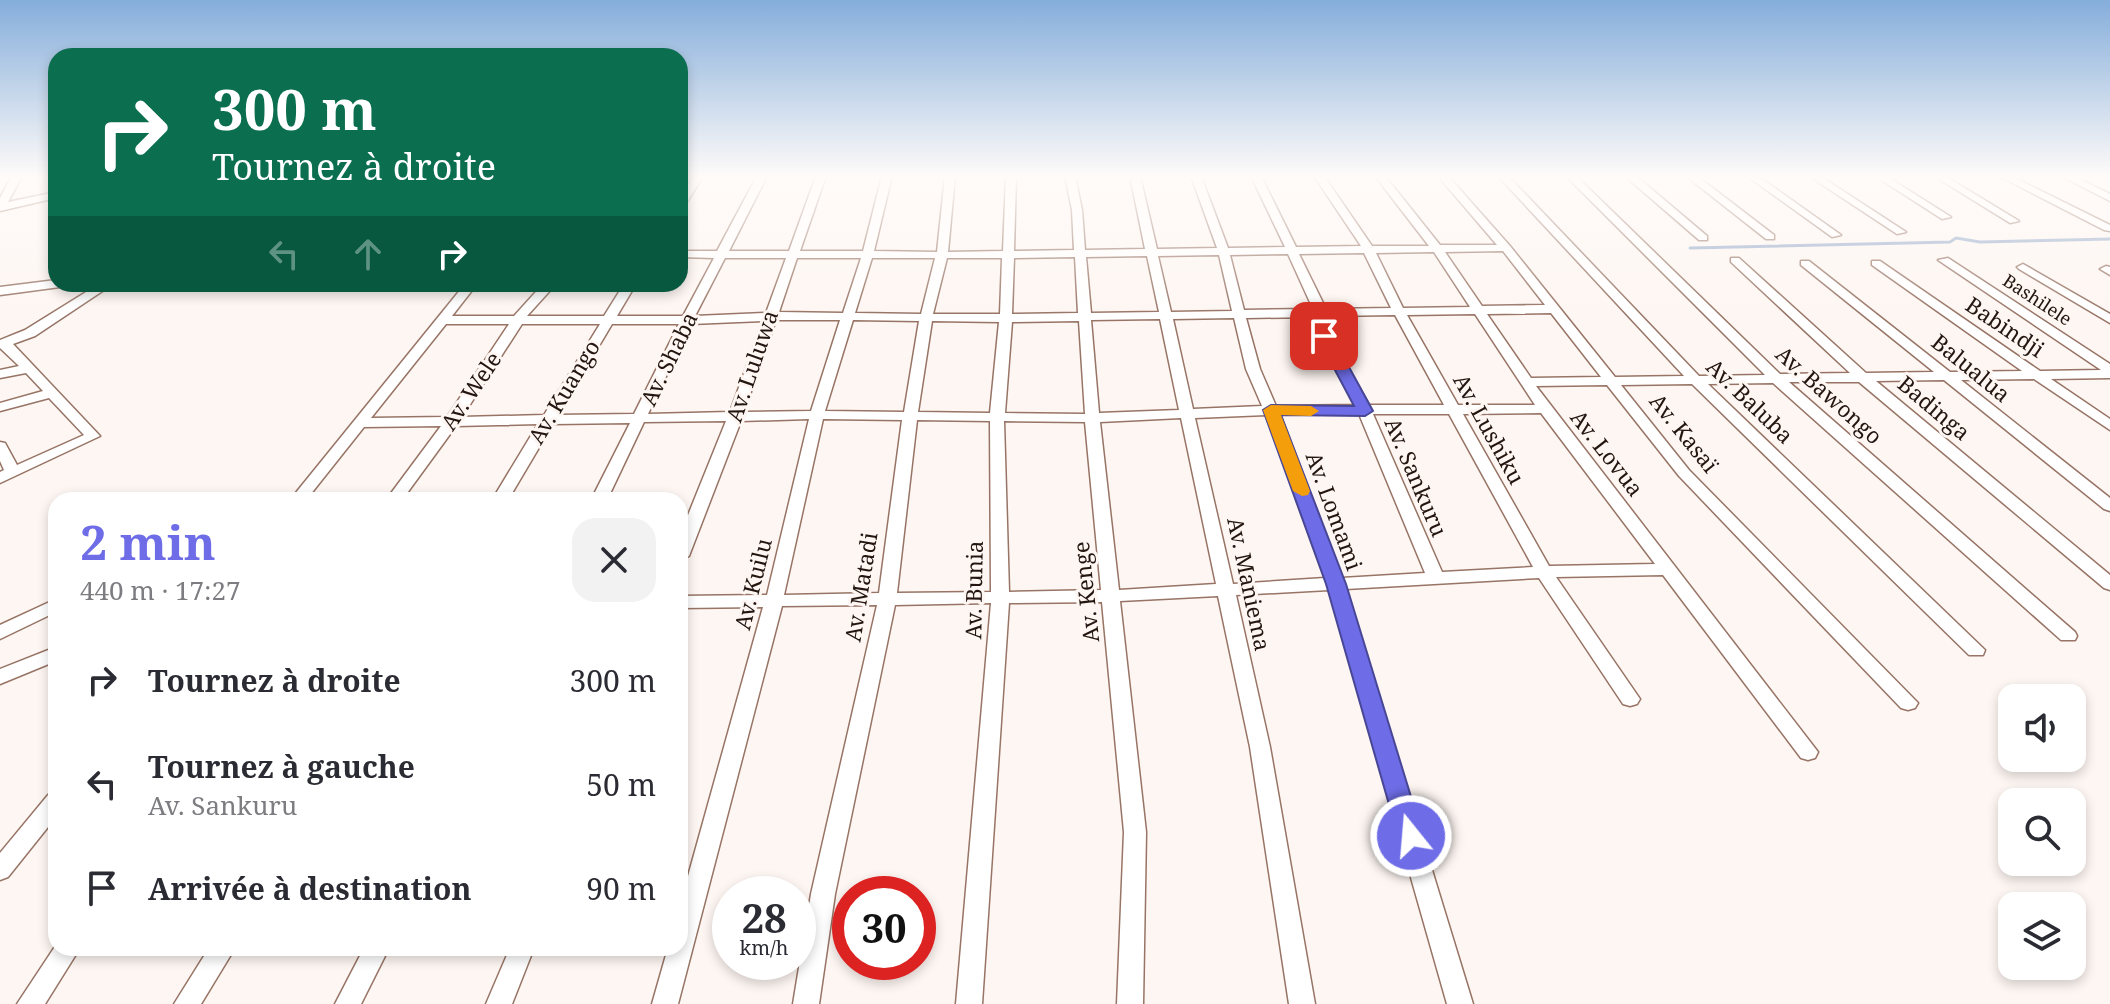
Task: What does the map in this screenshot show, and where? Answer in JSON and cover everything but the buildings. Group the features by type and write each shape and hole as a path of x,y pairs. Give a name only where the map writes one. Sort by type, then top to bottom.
{"street":[{"name":"Av. Shaba","path":"603,492 739,223"},
{"name":"Av. Luluwa","path":"688,536 735,417 768,317 805,223"},
{"name":"Av. Kuilu","path":"688,919 774,601 817,415 875,223"},
{"name":"Av. Matadi","path":"806,1004 823,894 887,599 910,416 926,317 942,255 945,223"},
{"name":"Av. Bunia","path":"969,1004 1000,598 997,418 1006,318 1010,223"},
{"name":"Av. Kenge","path":"1077,223 1092,418 1135,832 1130,1004"},
{"name":"Av. Maniema","path":"1145,223 1260,747 1302,1004"},
{"name":"Av. Lomami","path":"1213,223 1223,250 1253,369 1336,584 1460,1004"},
{"name":"Av. Sankuru","path":"1278,223 1321,312 1324,336 1365,411 1436,579"},
{"name":"Av. Lushiku","path":"1350,223 1368,249 1399,312 1544,572 1630,699"},
{"name":"Av. Lovua","path":"1417,223 1545,409 1808,752"},
{"name":"Av. Kasaï","path":"1484,223 1613,380 1684,473 1908,703"},
{"name":"Av. Baluba","path":"1547,223 1694,378 1976,650"},
{"name":"Av. Bawongo","path":"1619,223 1775,377 2068,636"},
{"path":"1685,223 1703,238"},
{"path":"1752,223 1770,237"},
{"path":"1819,223 1836,235"},
{"path":"1887,223 1901,232"},
{"path":"2098,223 2108,228"},
{"path":"688,254 867,256 1151,250 1506,248"},
{"name":"Badinga","path":"1735,260 1861,376 2110,584"},
{"name":"Bashilele","path":"1944,260 2110,372"},
{"name":"Balualua","path":"1805,263 2110,506"},
{"name":"Babindji","path":"1876,263 2110,426"},
{"path":"2023,267 2110,319"},
{"path":"0,291 48,285"},
{"path":"0,446 7,475 93,436 3,344 30,333 94,292"},
{"path":"304,492 465,292"},
{"name":"Av. Wele","path":"400,492 452,421 519,318 543,292"},
{"name":"Av. Kuango","path":"505,492 625,292"},
{"path":"442,320 1006,318 1554,309"},
{"path":"0,374 28,368"},
{"path":"1526,382 2110,372"},
{"path":"0,407 53,393"},
{"path":"360,423 817,415 1092,418 1271,410 1545,409"},
{"path":"688,602 1111,596 1544,572 1668,569"},
{"path":"0,633 48,609"},
{"path":"0,677 48,657"},
{"path":"0,870 48,811"},
{"path":"30,1004 63,956"},
{"path":"187,1004 218,956"},
{"path":"348,1004 373,956"},
{"path":"499,1004 519,956"},
{"name":"Av. Kuilu","path":"665,1004 678,956"}],"waterway":[{"path":"1690,248 1950,242 1956,238 1980,242 2110,239"}],"slow traffic":[{"path":"1302,491 1271,410 1311,411"}],"route":[{"path":"1324,336 1365,411 1271,410 1336,584 1411,836"}]}
